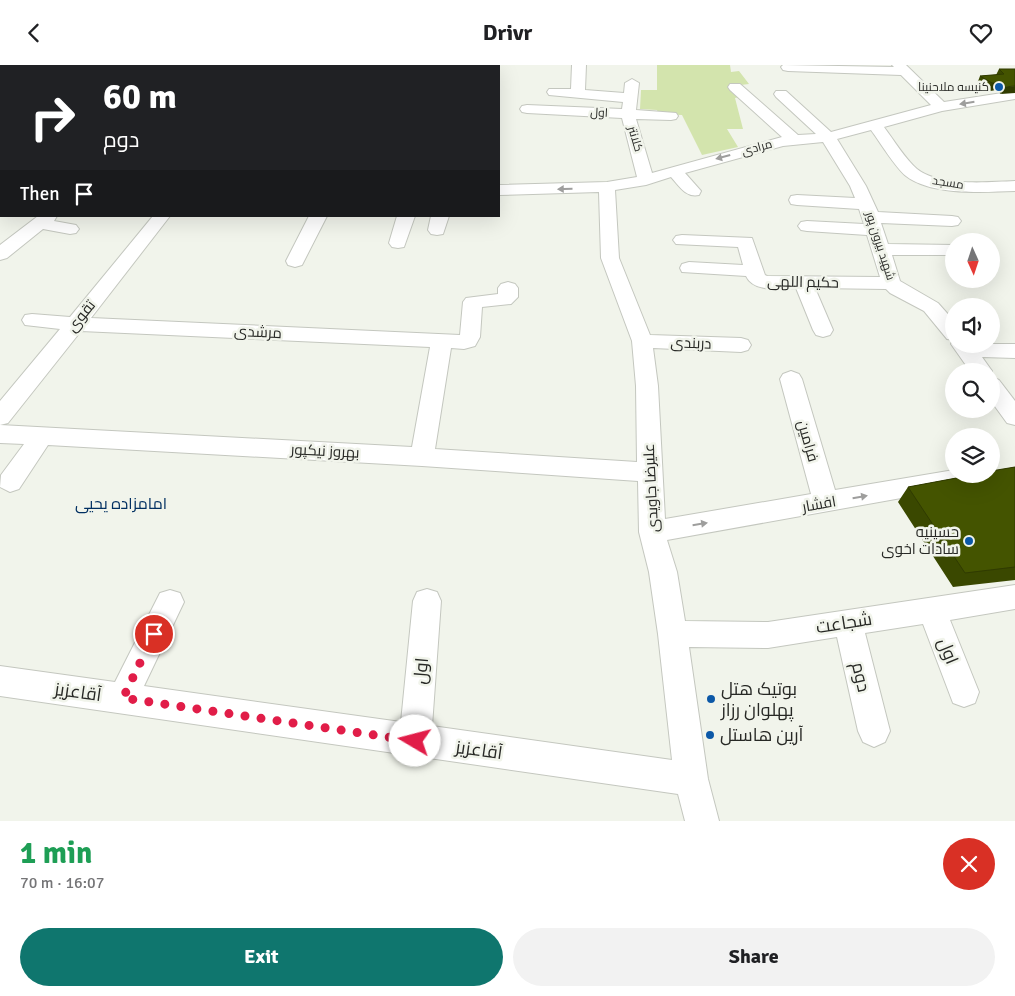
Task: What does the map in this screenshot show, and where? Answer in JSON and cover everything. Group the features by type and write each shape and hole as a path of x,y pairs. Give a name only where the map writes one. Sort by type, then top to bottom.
{"street":[{"path":"578,94 579,65"},
{"path":"788,67 902,68 941,107"},
{"name":"کلانتر","path":"632,83 628,115 646,180"},
{"path":"735,87 789,145"},
{"path":"554,92 630,98"},
{"name":"شهید بیرون پور","path":"781,94 828,137 858,186 871,217 891,283 897,289 931,307 945,324"},
{"name":"مرادی","path":"500,191 607,187 646,180 674,171 828,137 941,107 1015,95"},
{"name":"اول","path":"527,109 671,116"},
{"name":"مسجد","path":"875,125 911,172 918,176 930,181 970,186 1015,186"},
{"path":"674,171 693,191"},
{"name":"علیرضا جاویدی","path":"607,187 610,258 642,341 648,386 652,532 663,573 673,634 691,779 702,821"},
{"path":"798,200 871,217 952,221"},
{"name":"تقوی","path":"0,417 161,217"},
{"path":"295,261 317,217"},
{"path":"398,243 406,217"},
{"path":"807,226 871,217"},
{"path":"0,254 44,220 70,229"},
{"name":"حکیم اللهی","path":"682,240 744,240 748,243 756,278 763,282 891,283"},
{"path":"881,249 945,251"},
{"path":"689,269 754,271"},
{"path":"803,282 823,330"},
{"name":"مرشدی","path":"75,324 468,341 474,302 504,300 508,297 508,288"},
{"path":"32,320 75,324"},
{"path":"422,457 442,340"},
{"name":"دربندی","path":"642,341 741,345"},
{"path":"1000,349 1015,351"},
{"name":"فرامین","path":"791,379 826,503"},
{"path":"1000,397 1015,417"},
{"name":"بهروز نیکپور","path":"0,435 42,435 649,472"},
{"path":"10,482 42,435"},
{"name":"افشار","path":"652,532 945,481"},
{"name":"شجاعت","path":"673,634 768,635 1015,597"},
{"name":"اول","path":"415,741 427,601"},
{"path":"123,698 170,602"},
{"name":"اول","path":"931,609 964,692"},
{"name":"دوم","path":"848,623 874,731"},
{"name":"آقاعزیز","path":"0,681 691,779"}],"green space":[{"path":"657,65 730,65 731,72 739,71 749,84 732,86 743,96 735,98 743,129 727,129 738,147 702,155 682,115 658,114 657,110 640,109 641,90 657,90"}],"building":[{"path":"999,69 1015,69 1015,86 1004,87 980,76 1004,74"},
{"name":"حسینیه سادات اخوی","path":"1015,467 1015,567 965,573 908,487 945,480 945,483 1000,483 1000,470"}],"place":[{"name":"کنیسه ملاحنینا","path":"999,87"},
{"name":"حسینیه سادات اخوی","path":"969,541"},
{"name":"بوتیک هتل پهلوان رزاز","path":"711,699"},
{"name":"آرین هاستل","path":"710,735"}],"district":[{"name":"امامزاده یحیی","path":"121,504"}],"route":[{"path":"154,634 123,698 415,741"}]}
